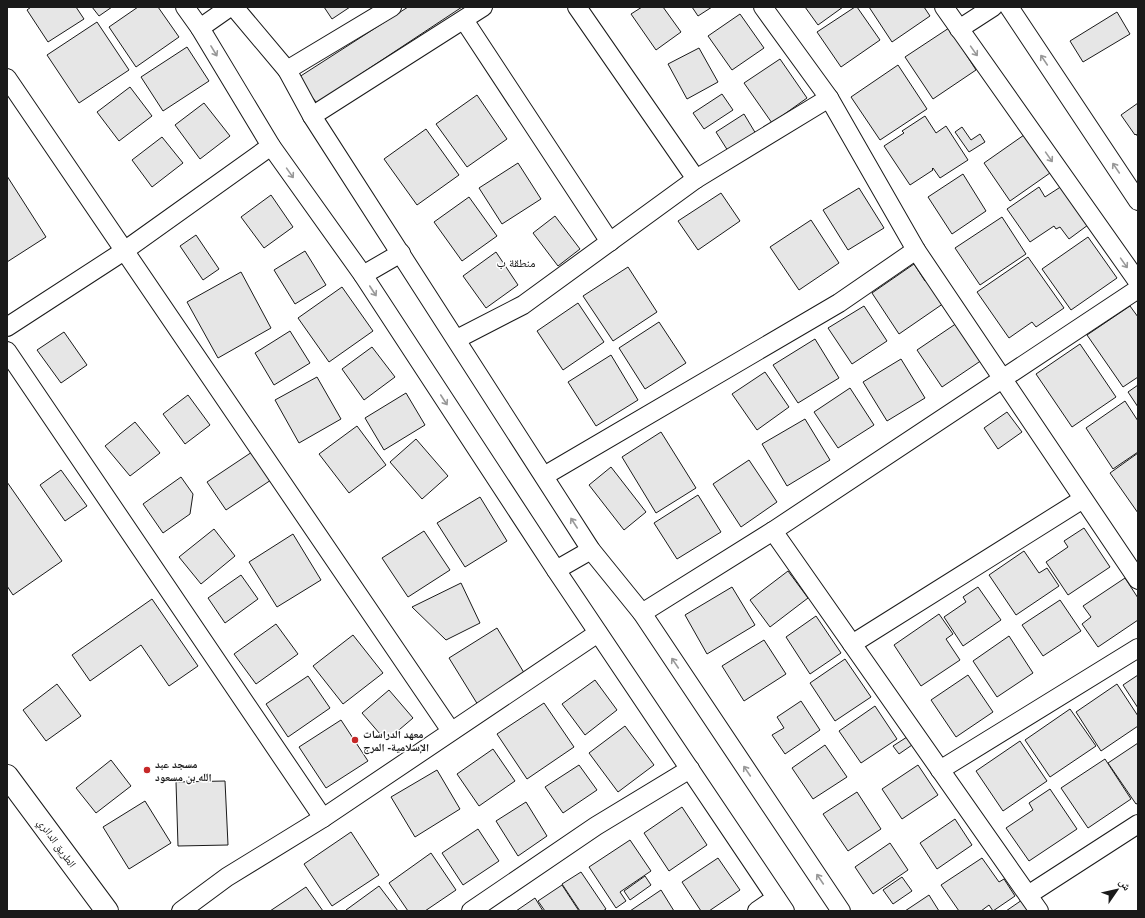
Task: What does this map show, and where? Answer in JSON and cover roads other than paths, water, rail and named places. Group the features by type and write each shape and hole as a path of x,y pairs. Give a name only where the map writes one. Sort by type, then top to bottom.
{"highway":[{"name":"الطريق الدائري","path":"7,776 107,911"}],"street":[{"path":"185,7 200,28 271,146 363,275 556,570 780,905 757,911"},
{"path":"200,28 230,7"},
{"path":"234,7 287,70 312,116 592,550 642,613 842,911"},
{"path":"287,70 392,7"},
{"path":"312,116 483,7"},
{"path":"577,7 696,179"},
{"path":"763,7 829,98 916,250 1138,580"},
{"path":"944,7 1138,282"},
{"path":"959,30 993,7"},
{"path":"1009,7 1138,201"},
{"path":"464,20 610,242"},
{"path":"7,78 451,731"},
{"path":"457,339 523,305 696,179 829,98"},
{"path":"7,327 124,251 271,146"},
{"path":"544,476 839,303 916,250"},
{"path":"363,275 401,253"},
{"path":"642,613 773,531 1003,380 1138,289"},
{"path":"7,351 323,818"},
{"path":"852,644 1083,499"},
{"path":"773,531 1039,911"},
{"path":"556,570 592,550"},
{"path":"181,911 228,877 323,818 598,633"},
{"path":"940,770 1138,648"},
{"path":"471,911 596,826 690,770"},
{"path":"1028,895 1138,824"}],"place":[{"name":"معهد الدراسات الإسلامية- المرج","path":"355,740"},
{"name":"مسجد عبد الله بن مسعود","path":"147,770"}],"district":[{"name":"منطقة ب","path":"516,263"}]}
